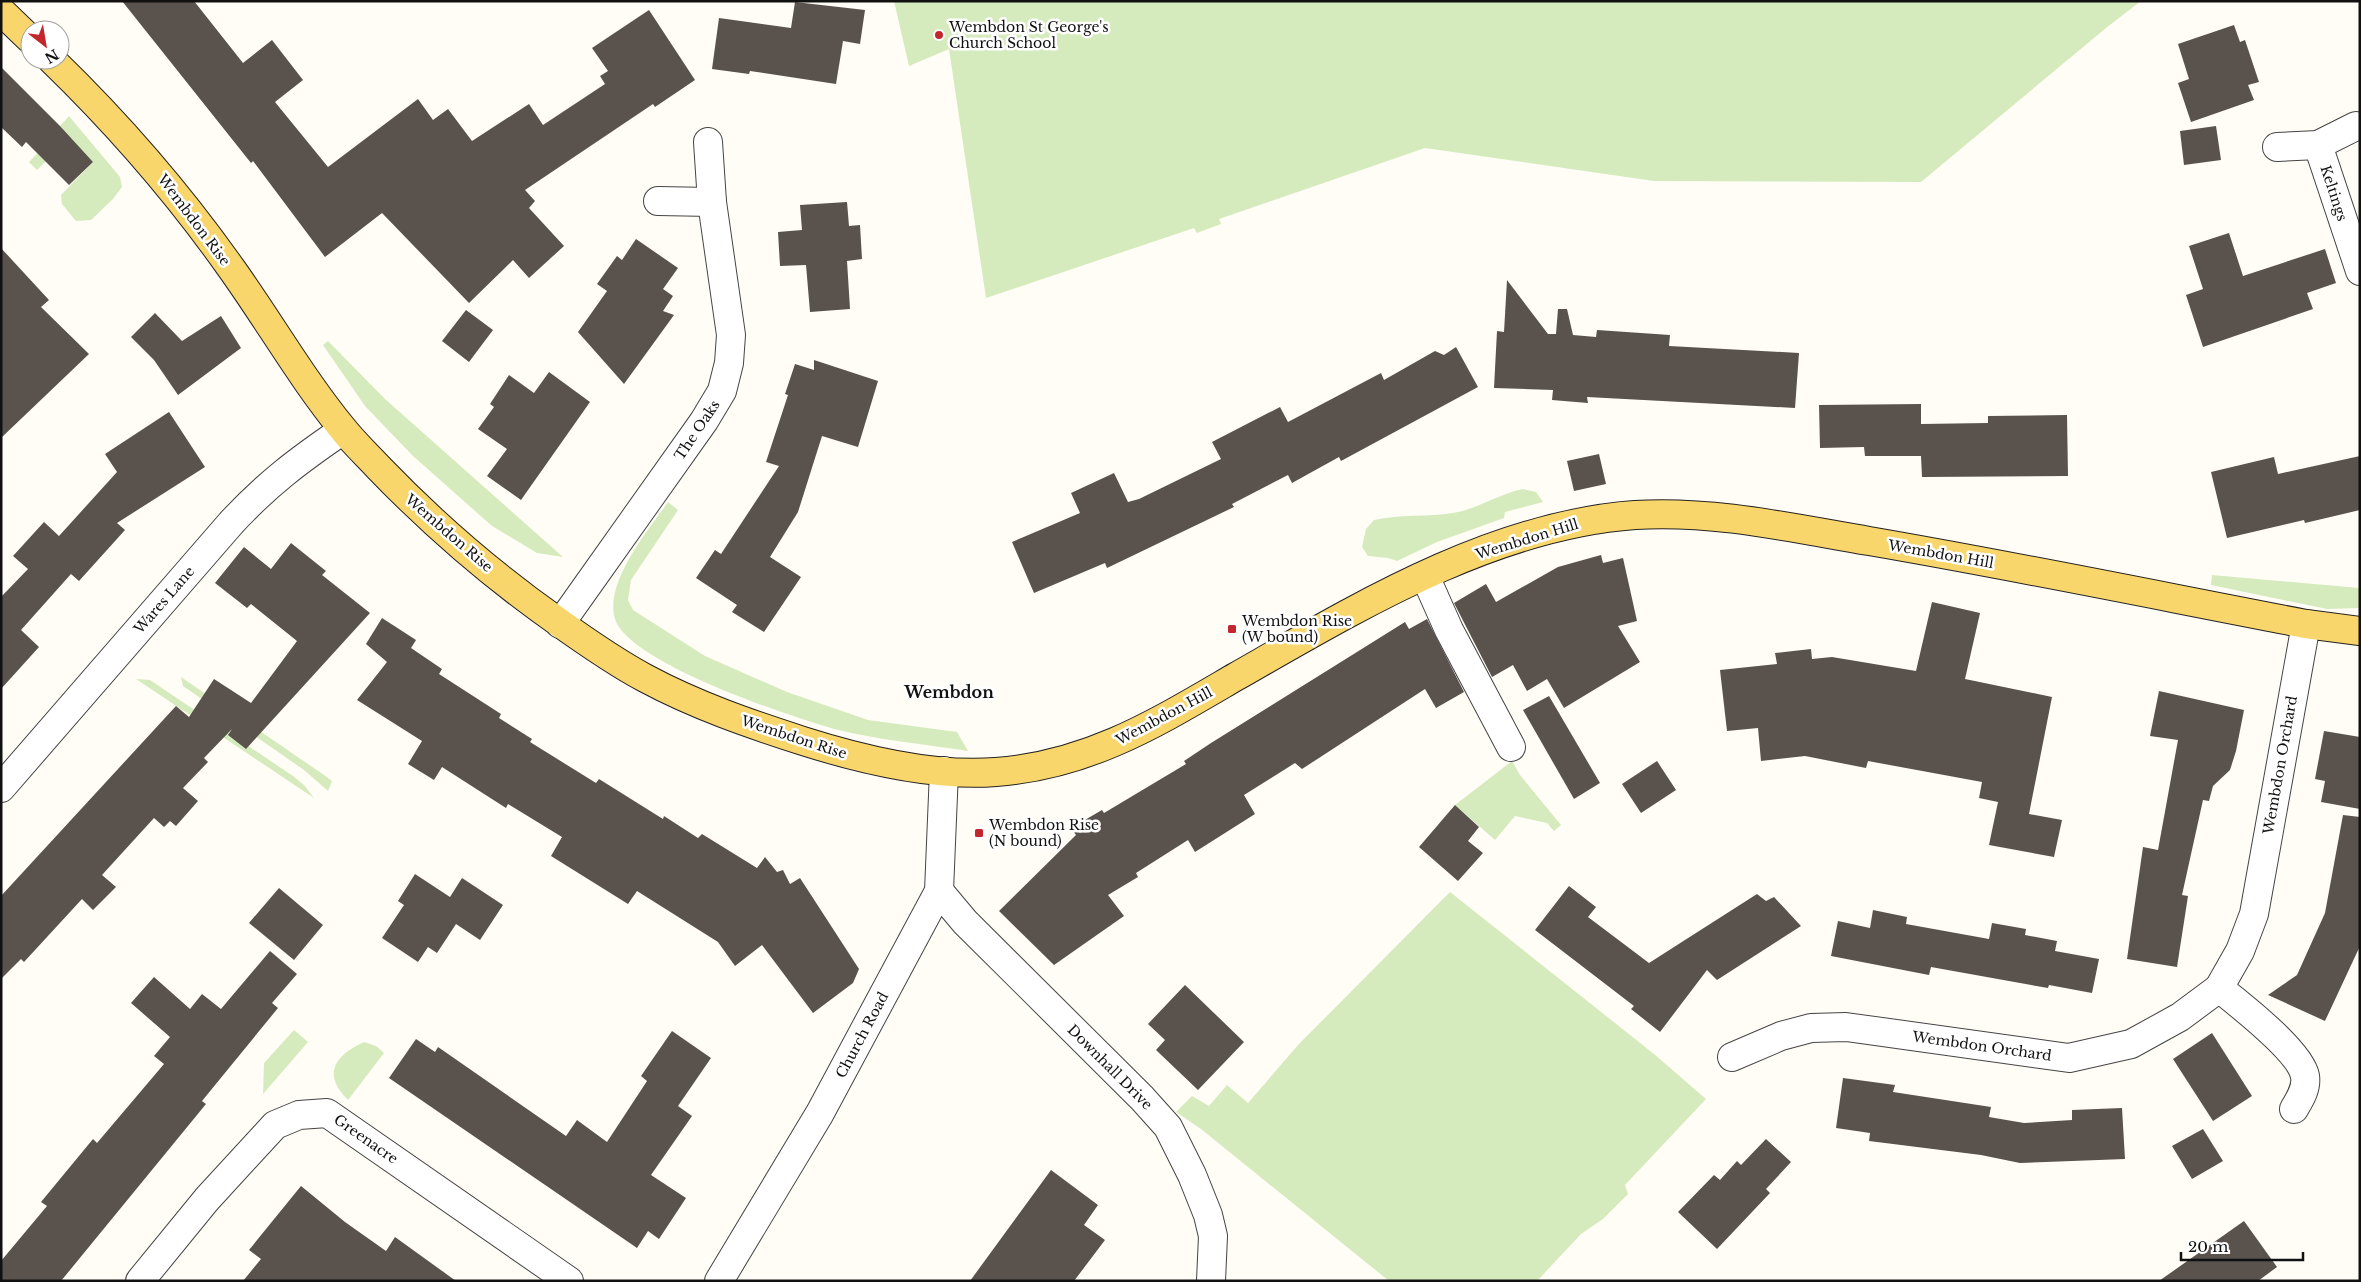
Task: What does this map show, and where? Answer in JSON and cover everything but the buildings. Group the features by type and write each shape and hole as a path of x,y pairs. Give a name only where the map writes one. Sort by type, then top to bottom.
{"main road":[{"path":"1,11 20,29"},
{"name":"Wembdon Rise","path":"62,70 90,97 165,180 231,268 343,430 421,512 560,624 645,678 736,719 851,756 944,771"},
{"name":"Wembdon Hill","path":"944,771 994,772 1034,767 1084,756 1141,732 1337,620 1425,576 1487,549 1567,525 1635,515 1708,516 1957,556 2306,624 2360,631"}],"street":[{"path":"2277,147 2318,145 2356,126"},
{"name":"The Oaks","path":"560,624 704,421 722,391 729,363 731,335 712,202 708,142"},
{"name":"Keltings","path":"2318,145 2360,271"},
{"path":"658,201 712,202"},
{"name":"Wares Lane","path":"1,788 224,530 262,490 298,461 343,430"},
{"path":"1425,576 1449,630 1511,747"},
{"name":"Wembdon Orchard","path":"1732,1057 1781,1036 1810,1028 1846,1027 2069,1058 2131,1044 2180,1017 2219,988 2240,951 2254,914 2306,624"},
{"name":"Church Road","path":"719,1281 820,1113 939,891 944,771"},
{"name":"Downhall Drive","path":"939,891 965,922 1135,1091 1168,1127 1192,1175 1214,1236 1211,1281"},
{"path":"2219,988 2260,1020 2294,1058 2305,1076 2303,1093 2294,1108"},
{"name":"Greenacre","path":"140,1281 207,1199 276,1125 298,1115 327,1113 569,1281"}],"green space":[{"path":"894,1 2141,1 1921,182 1654,181 1425,148 1219,219 1221,224 1197,233 1194,228 986,298 949,49 909,66"},
{"path":"69,116 120,177 122,187 113,199 91,220 76,221 62,204 61,195 93,162 70,138 37,170 29,162 62,128 60,126"},
{"path":"328,341 385,399 563,557 537,553 492,526 413,456 365,406 323,345"},
{"path":"1523,489 1536,492 1543,502 1505,512 1504,518 1437,542 1397,561 1368,556 1362,547 1366,529 1374,520 1453,513"},
{"path":"668,502 678,510 631,580 628,600 633,610 705,656 787,692 868,720 957,732 968,751 850,733 783,713 713,686 679,670 649,653 627,636 615,619 613,605 616,589 630,558"},
{"path":"2212,575 2360,588 2360,608 2327,609 2211,585"},
{"path":"181,677 332,781 328,791 304,770 183,686"},
{"path":"136,679 150,680 293,776 304,785 314,798"},
{"path":"1512,761 1520,775 1561,825 1554,831 1547,823 1515,816 1495,840 1455,805"},
{"path":"1450,892 1654,1054 1706,1099 1625,1185 1628,1194 1603,1219 1581,1234 1537,1281 1389,1281 1201,1129 1176,1112 1192,1096 1209,1106 1227,1085 1248,1103 1298,1045"},
{"path":"294,1030 308,1042 263,1094 264,1063"},
{"path":"364,1042 376,1046 384,1053 348,1100 335,1082 335,1066 345,1053"}],"place":[{"name":"Wembdon St George's Church School","path":"939,35"},
{"name":"Wembdon Rise (W bound)","path":"1232,629"},
{"name":"Wembdon Rise (N bound)","path":"979,833"}],"district":[{"name":"Wembdon","path":"949,692"}]}
